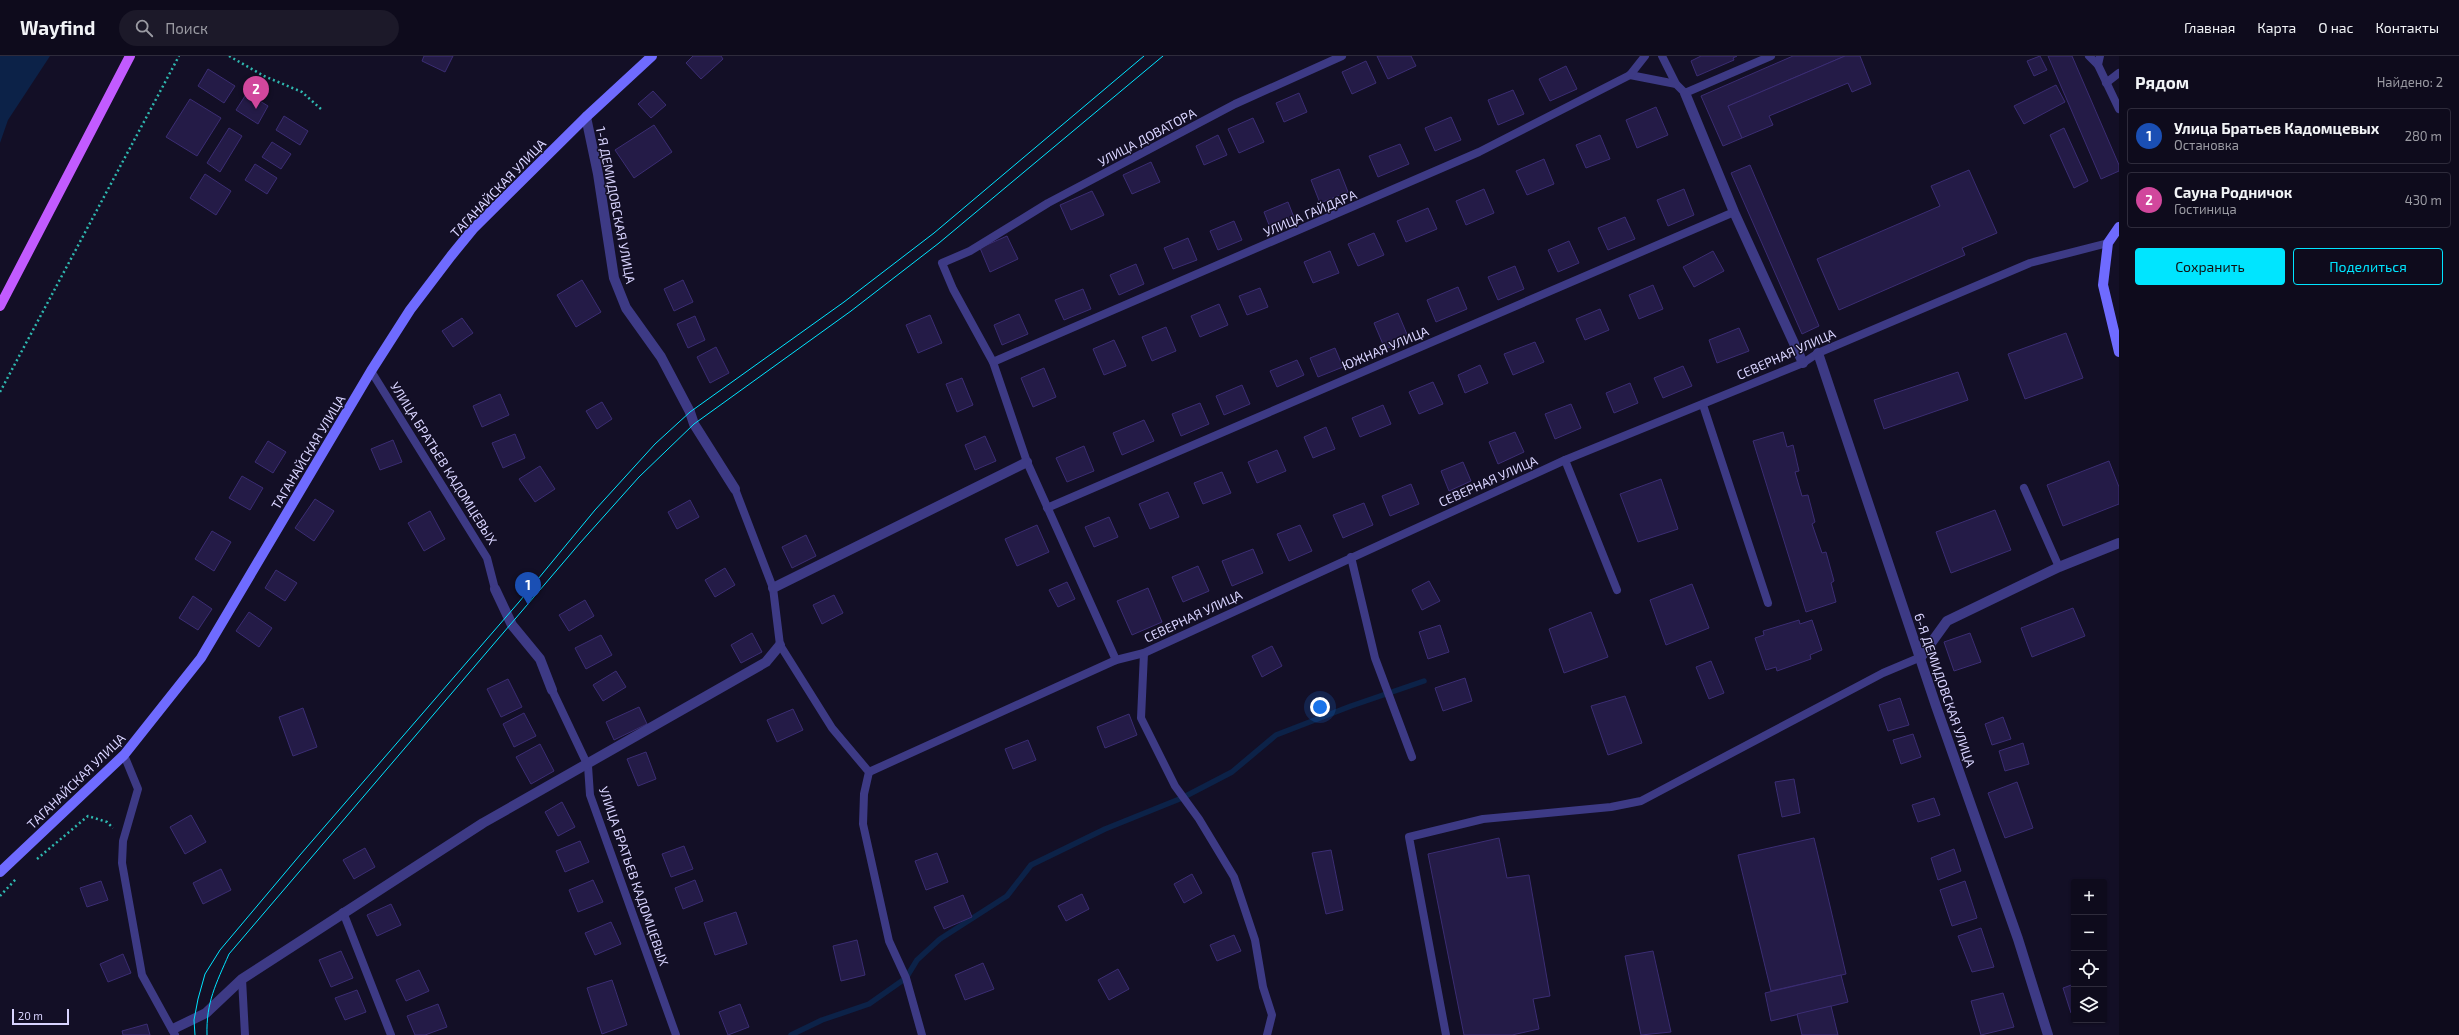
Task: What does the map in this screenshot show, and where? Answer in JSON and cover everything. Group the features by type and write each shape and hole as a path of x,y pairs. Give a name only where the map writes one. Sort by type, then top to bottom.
{"main road":[{"path":"0,306 130,56"},
{"name":"ТАГАНАЙСКАЯ УЛИЦА","path":"0,872 124,755 200,658 410,310 473,229 586,117 652,56"},
{"path":"2119,227 2108,243 2104,285 2119,352"}],"street":[{"path":"1685,93 1734,212 1804,363"},
{"name":"1-Я ДЕМИДОВСКАЯ УЛИЦА","path":"586,117 598,174 614,278 626,308 661,357 690,412 694,424 735,489"},
{"name":"6-Я ДЕМИДОВСКАЯ УЛИЦА","path":"1818,353 2048,1035"},
{"path":"773,588 1027,462"},
{"path":"1921,657 1947,621 2059,567 2119,543"},
{"name":"УЛИЦА БРАТЬЕВ КАДОМЦЕВЫХ","path":"495,589 512,625 540,659 552,690"},
{"path":"174,1032 206,1013 242,979 343,912 484,823 588,766 766,662 780,645"}],"lane":[{"name":"УЛИЦА ДОВАТОРА","path":"994,362 953,289 942,263 970,250 1048,203 1235,104 1342,56"},
{"path":"1645,56 1630,75 1676,84"},
{"path":"1662,56 1676,84 1685,93 1771,56"},
{"path":"2089,56 2098,65 2119,109"},
{"path":"2098,65 2100,56"},
{"path":"2106,83 2119,73"},
{"name":"УЛИЦА ГАЙДАРА","path":"994,362 1479,152 1630,75"},
{"name":"ЮЖНАЯ УЛИЦА","path":"1047,508 1734,212"},
{"name":"СЕВЕРНАЯ УЛИЦА","path":"869,772 1116,660 1144,653 1565,460 1804,363 1818,353 2030,263 2108,243"},
{"path":"994,362 1027,462 1116,660"},
{"name":"УЛИЦА БРАТЬЕВ КАДОМЦЕВЫХ","path":"372,371 487,558 495,589"},
{"path":"1703,404 1768,603"},
{"path":"1565,460 1618,590"},
{"path":"2024,488 2059,567"},
{"name":"1-Я ДЕМИДОВСКАЯ УЛИЦА","path":"735,489 773,588 780,645 832,728 869,772"},
{"path":"1351,557 1375,658 1412,757"},
{"path":"1144,653 1141,718 1175,786 1199,819 1234,877 1255,940 1263,987 1272,1015 1267,1035"},
{"path":"1446,1035 1409,837 1483,819 1611,807 1641,801 1876,677 1921,657"},
{"name":"УЛИЦА БРАТЬЕВ КАДОМЦЕВЫХ","path":"552,690 588,766 590,795 676,1035"},
{"path":"124,755 138,789 124,841 122,863 142,976 174,1032"},
{"path":"869,772 864,794 863,824 889,941 906,978 922,1035"},
{"path":"343,912 391,1035"},
{"path":"242,979 245,1035"}],"path":[{"path":"0,392 179,56"},
{"path":"229,56 264,76 302,92 322,110"},
{"path":"36,860 88,816 107,822 124,841"},
{"path":"0,896 19,876"}],"water":[{"path":"0,56 50,56 8,120 0,143"}],"building":[{"path":"424,56 453,56 445,72 422,61"},
{"path":"693,56 721,56 723,59 701,79 686,63"},
{"path":"1377,56 1411,56 1416,66 1388,79"},
{"path":"1701,56 1737,56 1733,58 1734,60 1697,76 1691,61"},
{"path":"1793,56 1845,56 1728,106 1742,138 1723,146 1701,96"},
{"path":"1845,56 1860,56 1871,84 1852,92 1848,83 1769,116 1773,125 1742,138 1728,106"},
{"path":"2040,56 2047,70 2034,76 2027,61"},
{"path":"2048,56 2072,56 2119,165 2119,171 2101,179"},
{"path":"1366,61 1376,83 1352,94 1342,72"},
{"path":"1566,66 1577,89 1550,101 1539,79"},
{"path":"208,69 235,86 224,103 198,86"},
{"path":"2056,85 2065,102 2024,124 2014,106"},
{"path":"1513,90 1524,114 1498,125 1488,100"},
{"path":"653,91 666,105 651,118 638,104"},
{"path":"247,93 268,106 258,124 236,110"},
{"path":"1299,93 1307,112 1284,122 1276,103"},
{"path":"190,99 221,118 197,156 166,137"},
{"path":"1656,107 1668,135 1637,148 1626,120"},
{"path":"284,116 308,131 300,145 276,130"},
{"path":"1451,117 1461,140 1435,151 1425,128"},
{"path":"1253,118 1264,142 1239,153 1228,129"},
{"path":"654,125 672,152 634,178 615,150"},
{"path":"229,128 242,136 220,172 207,163"},
{"path":"2064,128 2088,181 2074,188 2050,135"},
{"path":"1218,135 1227,155 1204,165 1196,146"},
{"path":"1600,135 1610,159 1586,168 1576,145"},
{"path":"272,142 291,154 281,169 262,157"},
{"path":"1400,144 1409,164 1378,177 1369,156"},
{"path":"1544,159 1554,184 1527,195 1516,171"},
{"path":"1151,162 1160,182 1132,194 1123,175"},
{"path":"255,164 277,178 267,194 245,180"},
{"path":"1750,165 1819,326 1802,334 1731,173"},
{"path":"1339,169 1348,192 1320,203 1311,180"},
{"path":"1969,170 1997,233 1962,248 1965,255 1839,310 1817,259 1940,206 1931,186"},
{"path":"205,174 231,191 216,215 190,198"},
{"path":"1484,189 1494,213 1466,225 1456,201"},
{"path":"1684,189 1694,215 1668,226 1657,200"},
{"path":"1092,191 1104,215 1071,230 1060,205"},
{"path":"1288,202 1295,220 1271,230 1264,212"},
{"path":"1428,208 1437,229 1406,242 1397,221"},
{"path":"1625,217 1635,239 1608,250 1598,228"},
{"path":"1234,221 1242,240 1218,250 1210,231"},
{"path":"1374,233 1384,255 1358,266 1348,244"},
{"path":"1007,236 1018,259 990,272 980,248"},
{"path":"1188,238 1197,260 1173,269 1164,248"},
{"path":"1569,241 1579,263 1558,272 1548,250"},
{"path":"1330,251 1339,273 1313,283 1304,262"},
{"path":"1713,251 1724,271 1694,287 1683,267"},
{"path":"1136,264 1144,284 1119,295 1110,275"},
{"path":"1515,266 1524,289 1498,300 1488,277"},
{"path":"582,280 601,312 576,327 557,295"},
{"path":"683,280 693,302 674,311 664,289"},
{"path":"1653,285 1663,309 1639,319 1629,295"},
{"path":"1458,287 1467,309 1436,322 1427,300"},
{"path":"1260,288 1268,307 1247,315 1239,296"},
{"path":"1083,289 1091,309 1064,320 1055,300"},
{"path":"1219,304 1228,325 1200,337 1191,316"},
{"path":"1600,309 1609,330 1585,340 1576,319"},
{"path":"1398,313 1409,339 1385,349 1374,323"},
{"path":"1019,314 1028,334 1002,345 994,325"},
{"path":"930,315 942,343 918,353 906,325"},
{"path":"695,316 705,340 688,348 677,324"},
{"path":"462,318 473,333 453,347 442,331"},
{"path":"1166,327 1176,351 1152,361 1142,337"},
{"path":"1739,328 1749,351 1717,363 1709,340"},
{"path":"2066,333 2083,378 2025,399 2008,354"},
{"path":"1114,340 1126,366 1104,375 1093,349"},
{"path":"1535,342 1544,362 1513,375 1504,354"},
{"path":"716,347 729,373 710,383 697,357"},
{"path":"1335,348 1343,367 1318,377 1310,358"},
{"path":"1297,360 1304,375 1277,387 1270,371"},
{"path":"1480,365 1488,383 1465,393 1458,375"},
{"path":"1683,366 1692,386 1663,398 1654,378"},
{"path":"1044,368 1056,397 1033,407 1021,378"},
{"path":"1958,372 1968,400 1884,429 1874,400"},
{"path":"962,378 973,405 957,412 946,384"},
{"path":"1433,382 1443,404 1419,414 1409,392"},
{"path":"1630,383 1638,403 1614,413 1606,393"},
{"path":"1242,385 1250,404 1224,415 1216,396"},
{"path":"500,394 509,415 482,427 473,406"},
{"path":"602,402 612,419 597,429 586,411"},
{"path":"1200,403 1209,424 1181,436 1172,414"},
{"path":"1571,404 1581,428 1555,439 1545,414"},
{"path":"1383,405 1391,424 1360,437 1352,418"},
{"path":"1144,420 1154,441 1122,455 1113,433"},
{"path":"1326,427 1335,449 1313,458 1304,437"},
{"path":"1515,432 1524,452 1498,464 1489,442"},
{"path":"1783,432 1787,447 1793,445 1799,471 1795,472 1802,496 1808,495 1815,522 1812,524 1822,553 1826,552 1834,581 1831,583 1836,602 1806,612 1753,441"},
{"path":"515,434 525,458 503,468 492,443"},
{"path":"985,436 996,461 975,470 965,445"},
{"path":"393,440 402,462 380,470 371,449"},
{"path":"268,441 286,452 273,473 255,462"},
{"path":"1084,446 1094,471 1067,482 1056,458"},
{"path":"1277,450 1286,471 1257,483 1248,462"},
{"path":"2109,461 2119,487 2119,504 2063,526 2047,485"},
{"path":"1463,462 1471,481 1449,491 1441,471"},
{"path":"540,466 555,489 535,502 519,479"},
{"path":"1222,472 1231,493 1203,504 1194,483"},
{"path":"242,476 263,488 250,510 229,498"},
{"path":"1661,479 1678,529 1638,542 1620,494"},
{"path":"1411,484 1419,504 1390,516 1382,496"},
{"path":"1168,492 1179,517 1150,529 1139,504"},
{"path":"315,499 334,511 314,541 295,528"},
{"path":"690,500 699,517 677,529 668,512"},
{"path":"1364,503 1373,525 1343,538 1333,515"},
{"path":"1995,510 2011,550 1951,573 1936,532"},
{"path":"430,511 445,539 424,551 408,523"},
{"path":"1109,517 1118,537 1094,547 1085,527"},
{"path":"1037,525 1049,552 1017,566 1005,539"},
{"path":"1300,525 1312,551 1289,561 1277,534"},
{"path":"212,531 231,542 214,571 195,559"},
{"path":"806,535 816,556 792,568 782,547"},
{"path":"1253,549 1263,573 1232,586 1222,561"},
{"path":"1198,566 1209,591 1183,602 1172,577"},
{"path":"725,568 735,585 715,597 705,580"},
{"path":"276,570 297,583 285,601 265,588"},
{"path":"1429,581 1440,601 1422,610 1412,590"},
{"path":"1067,582 1075,599 1058,607 1049,590"},
{"path":"1692,584 1709,628 1666,645 1650,600"},
{"path":"1148,588 1162,622 1132,635 1117,601"},
{"path":"834,595 843,613 822,624 813,605"},
{"path":"193,596 212,609 198,630 179,618"},
{"path":"585,600 594,616 569,631 559,615"},
{"path":"2073,608 2085,636 2032,657 2021,628"},
{"path":"249,612 272,628 259,647 236,631"},
{"path":"1591,612 1608,657 1564,673 1549,629"},
{"path":"1799,620 1800,624 1812,620 1822,650 1810,655 1811,659 1777,671 1776,667 1766,670 1755,638 1764,635 1763,631"},
{"path":"1440,625 1449,652 1428,659 1419,632"},
{"path":"752,633 762,652 741,663 731,645"},
{"path":"1970,633 1981,662 1954,671 1944,642"},
{"path":"601,635 612,655 586,669 575,648"},
{"path":"1272,646 1282,666 1262,677 1252,656"},
{"path":"1711,661 1724,693 1709,699 1696,667"},
{"path":"616,671 626,687 603,701 593,685"},
{"path":"1465,678 1472,701 1443,711 1435,688"},
{"path":"508,679 522,707 501,717 487,689"},
{"path":"1625,696 1642,743 1608,755 1591,706"},
{"path":"1900,698 1909,725 1888,731 1879,705"},
{"path":"639,707 647,724 614,740 606,722"},
{"path":"303,708 317,747 293,756 279,717"},
{"path":"793,709 803,730 777,742 767,720"},
{"path":"524,713 536,736 514,747 503,724"},
{"path":"1129,714 1137,735 1105,748 1097,727"},
{"path":"2003,717 2011,739 1992,745 1985,724"},
{"path":"1913,734 1921,757 1901,764 1893,740"},
{"path":"1028,740 1036,760 1013,769 1005,749"},
{"path":"2023,743 2029,764 2005,771 1999,751"},
{"path":"540,744 554,771 531,784 516,757"},
{"path":"646,752 656,779 638,786 627,759"},
{"path":"1794,779 1800,813 1782,817 1775,782"},
{"path":"2017,782 2033,828 2005,838 1988,793"},
{"path":"1934,798 1940,815 1918,822 1912,805"},
{"path":"562,802 575,827 558,836 545,812"},
{"path":"191,815 206,842 185,854 170,827"},
{"path":"1499,838 1507,878 1529,875 1550,996 1533,999 1539,1029 1512,1035 1464,1035 1428,854"},
{"path":"1814,838 1846,974 1771,991 1738,855"},
{"path":"580,841 589,862 565,872 556,851"},
{"path":"684,846 693,869 671,877 662,854"},
{"path":"365,848 375,867 354,879 343,860"},
{"path":"1954,849 1961,871 1938,880 1931,858"},
{"path":"1331,850 1343,910 1326,914 1312,853"},
{"path":"937,853 948,882 926,890 915,861"},
{"path":"221,869 231,890 203,904 193,883"},
{"path":"1192,874 1202,893 1184,903 1174,884"},
{"path":"593,880 603,902 578,912 569,890"},
{"path":"695,880 703,901 683,909 675,888"},
{"path":"101,881 108,900 87,907 80,888"},
{"path":"1965,881 1977,918 1952,926 1940,890"},
{"path":"1082,894 1089,909 1066,921 1058,906"},
{"path":"963,895 972,917 944,929 934,907"},
{"path":"391,904 401,925 377,936 367,915"},
{"path":"736,912 747,944 715,955 704,923"},
{"path":"611,922 621,944 595,955 585,933"},
{"path":"1981,928 1994,967 1972,972 1958,936"},
{"path":"1234,935 1241,951 1217,961 1210,945"},
{"path":"857,940 865,975 841,981 833,946"},
{"path":"341,951 353,978 331,987 319,960"},
{"path":"1653,951 1671,1032 1641,1035 1625,956"},
{"path":"123,954 131,973 108,982 100,964"},
{"path":"983,963 994,989 965,1000 955,975"},
{"path":"1118,969 1129,989 1109,1000 1098,980"},
{"path":"419,970 429,991 406,1001 396,980"},
{"path":"1841,975 1848,1002 1771,1021 1765,993"},
{"path":"612,980 627,1025 602,1034 587,988"},
{"path":"2071,985 2071,1013 2063,988"},
{"path":"357,990 366,1012 345,1020 335,998"},
{"path":"2003,993 2014,1027 1981,1035 1971,1001"},
{"path":"438,1004 447,1027 425,1035 415,1035 407,1016"},
{"path":"740,1004 749,1027 728,1035 719,1012"},
{"path":"1831,1006 1838,1035 1802,1035 1797,1014"},
{"path":"147,1024 150,1035 123,1035 122,1031"}],"waterway":[{"path":"791,1035 822,1020 869,1004 906,978 917,960 940,939 1007,896 1031,865 1105,829 1182,798 1232,772 1276,735 1351,706 1424,681"}],"tram line":[{"path":"195,1035 194,1020 205,974 220,950 300,855 519,602 595,510 655,444 690,412 844,302 934,233 1144,56"},
{"path":"207,1035 210,1003 216,984 229,954 580,543 639,477 694,424 851,311 939,243 1163,56"}],"place":[{"name":"Сауна Родничок","path":"256,109"},
{"name":"Улица Братьев Кадомцевых","path":"528,605"}]}
